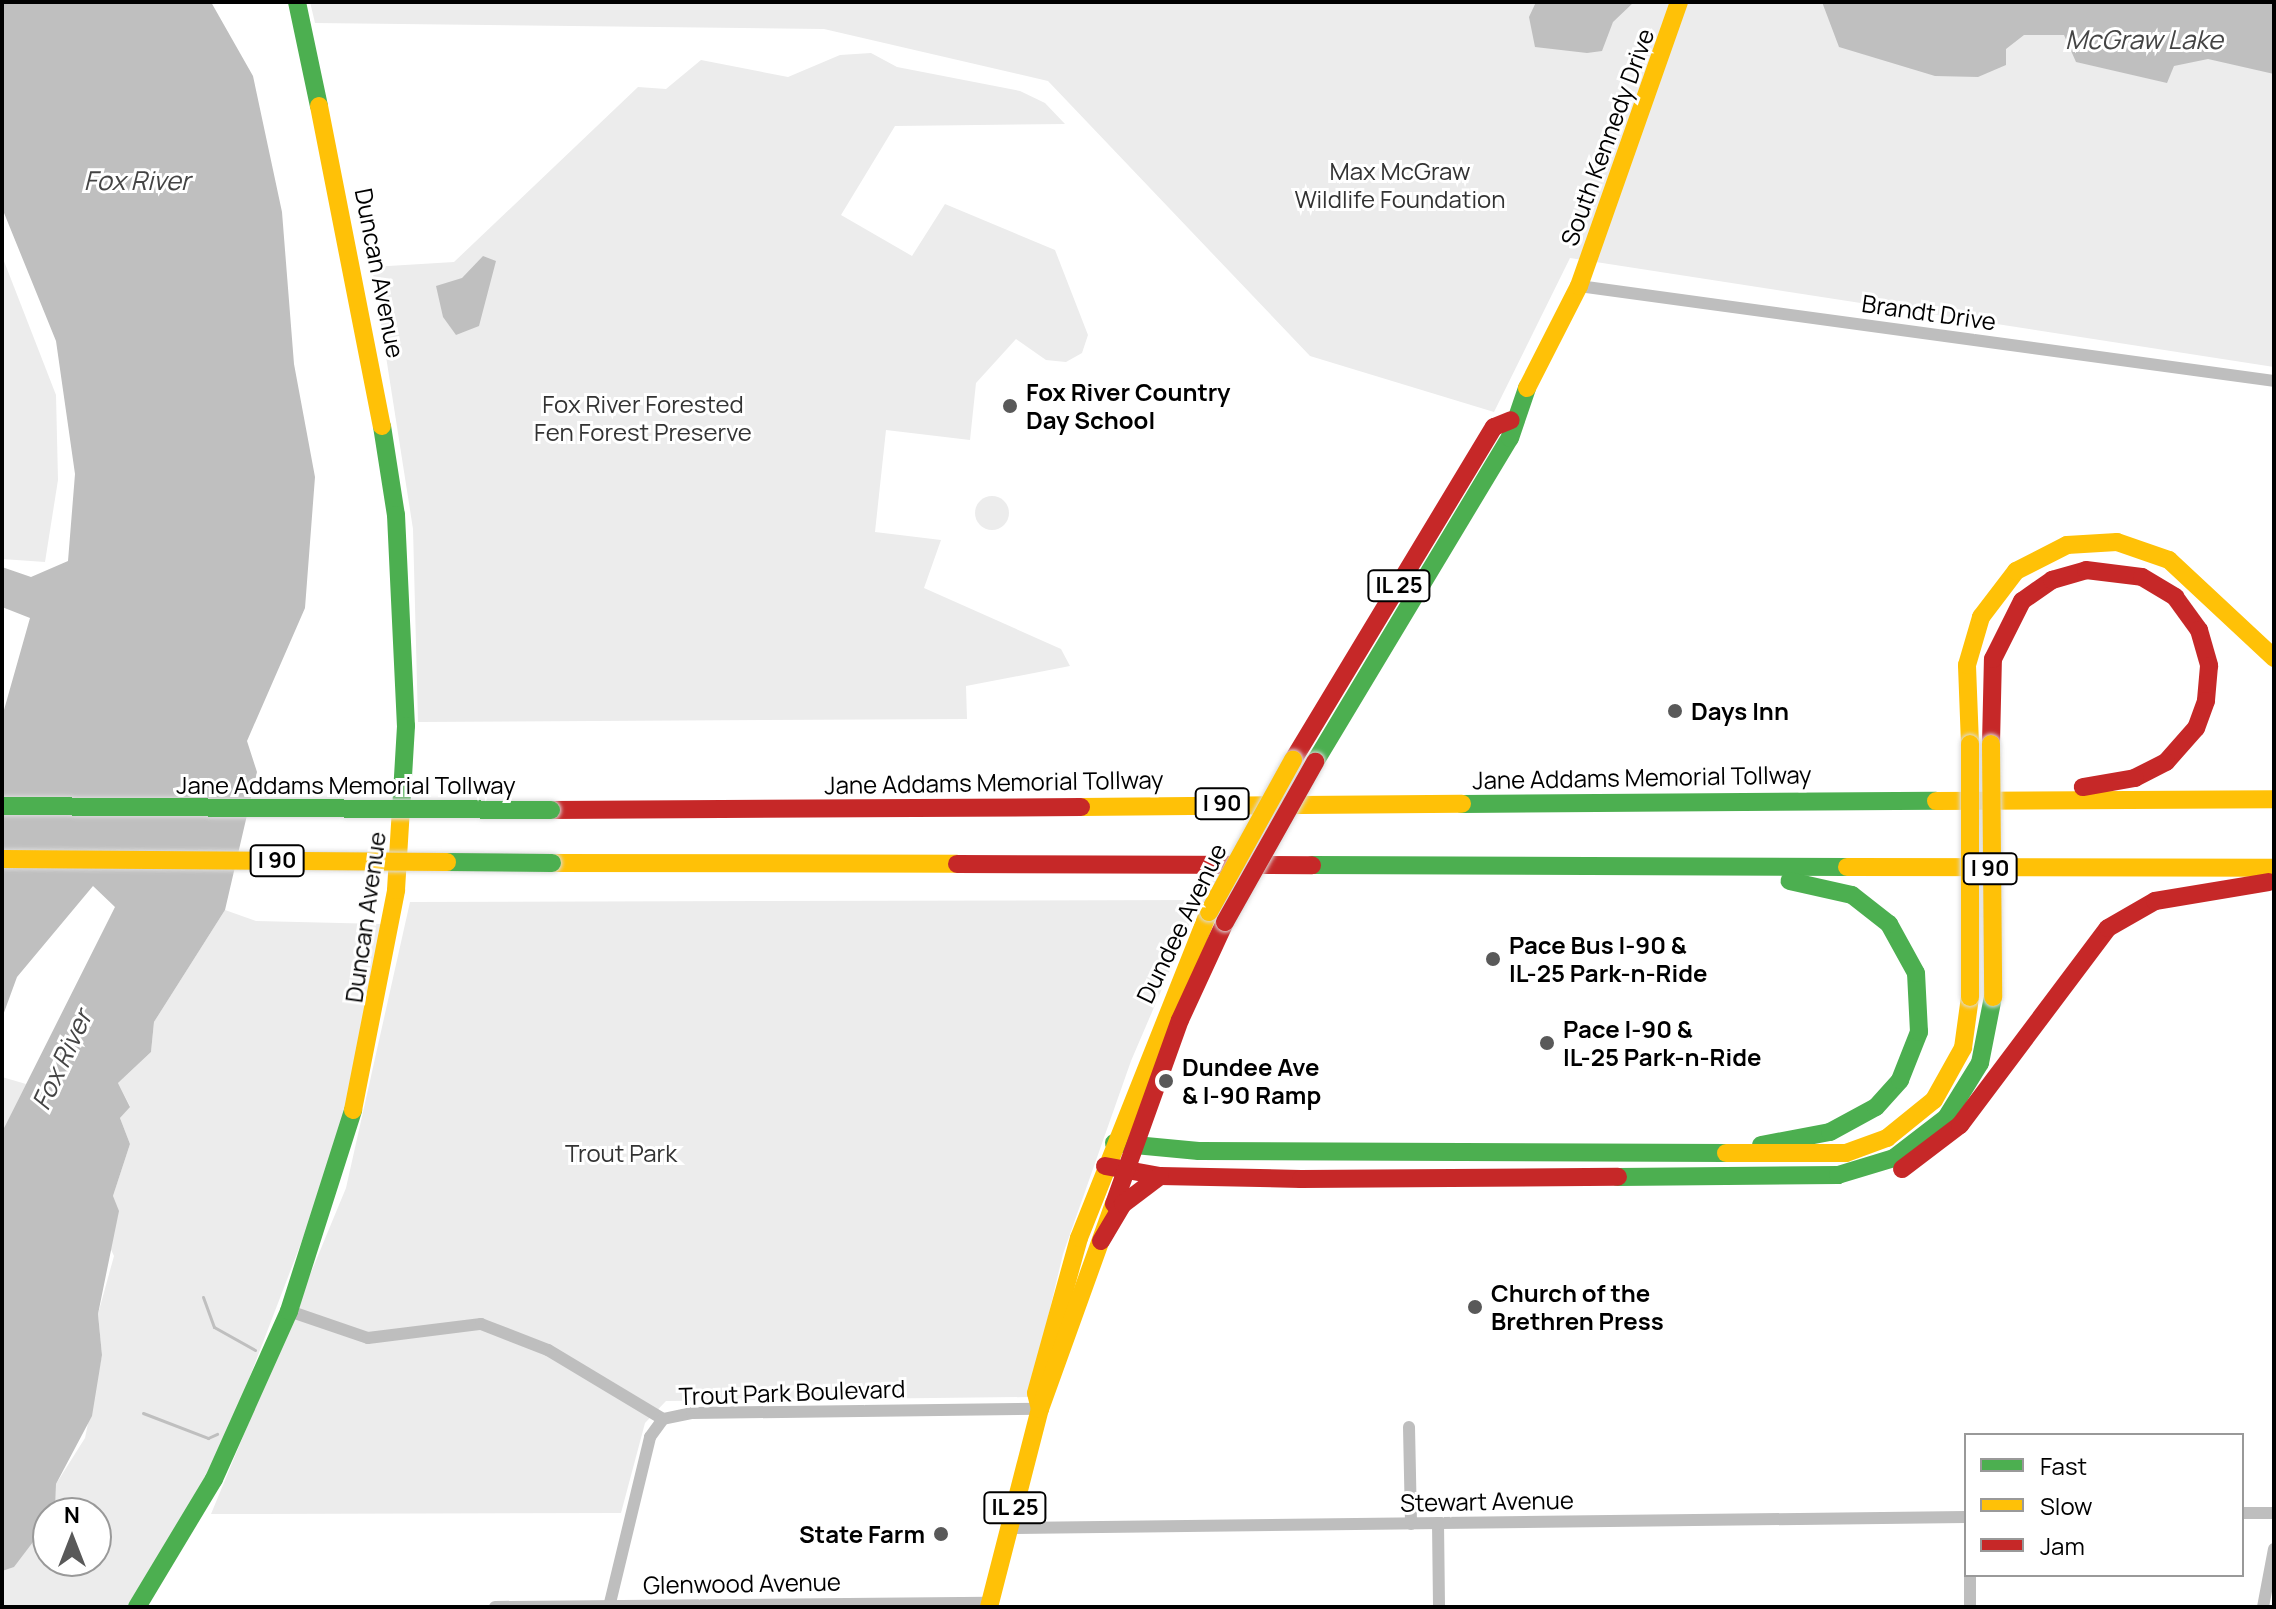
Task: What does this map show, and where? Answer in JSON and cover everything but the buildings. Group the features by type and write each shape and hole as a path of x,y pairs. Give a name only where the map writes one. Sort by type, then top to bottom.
{"main road":[{"name":"Duncan Avenue","path":"137,1607 214,1479 289,1311 350,1126 374,1023 396,890 406,726 402,581 385,425 297,2"},
{"name":"South Kennedy Drive","path":"1579,286 1679,2"},
{"name":"Dundee Avenue","path":"990,1605 1040,1409 1134,1146 1225,922 1315,762 1510,438 1511,420 1579,286"},
{"name":"Dundee Avenue","path":"1040,1409 1036,1393 1105,1166 1209,912 1293,760 1494,427 1511,420"},
{"path":"1114,1143 1134,1146 1572,1155 1824,1156 1874,1145 1913,1121 1945,1086 1963,1048 1970,997 1967,665 1981,617 2016,571 2067,545 2117,542 2169,560 2274,658"},
{"path":"1105,1166 1160,1176 1736,1179 1838,1175 1911,1148 1946,1118 1974,1078 1993,997 1991,744 1995,648 2016,610 2041,585 2086,570 2127,572 2166,590 2192,618 2207,655 2206,701 2188,739 2151,771 2089,786 1893,798"},
{"name":"Jane Addams Memorial Tollway","path":"2,806 551,810 1893,798 2274,799"},
{"name":"I 90","path":"2,859 1706,870 2274,868"},
{"path":"1572,1155 1815,1137 1876,1107 1907,1067 1919,1032 1920,990 1907,952 1880,914 1824,886 1706,870"},
{"path":"1736,1179 1837,1187 1921,1159 1960,1125 2108,928 2168,897 2274,881"},
{"path":"1101,1241 1123,1204 1160,1176"}],"street":[{"name":"Brandt Drive","path":"1579,286 2274,381"},
{"name":"Trout Park Boulevard","path":"289,1311 368,1338 481,1324 548,1350 663,1419 692,1413 1040,1409"},
{"path":"609,1606 650,1437 663,1419"},
{"path":"1409,1427 1411,1524"},
{"path":"2244,1513 2274,1513"},
{"name":"Stewart Avenue","path":"1009,1528 1964,1517"},
{"path":"1438,1523 1439,1607"},
{"path":"2263,1607 2274,1549"},
{"path":"1970,1577 1970,1607"},
{"name":"Glenwood Avenue","path":"495,1607 990,1605"}],"green space":[{"name":"Max McGraw Wildlife Foundation","path":"310,2 2274,2 2274,367 1570,258 1494,412 1310,356 1048,81 824,29 315,23"},
{"name":"Fox River Forested Fen Forest Preserve","path":"871,53 897,67 1020,91 1045,103 1065,124 895,126 841,215 912,256 945,204 1055,250 1088,335 1082,353 1066,362 1046,360 1016,339 976,383 970,440 886,430 875,532 941,540 924,588 1061,649 1070,666 966,686 967,719 418,722 413,529 372,267 454,262 638,87 666,89 701,60 788,77 840,55"},
{"path":"2,256 56,395 58,480 45,562 2,559"},
{"path":"992,496 1004,501 1009,513 1004,525 992,530 980,525 975,513 980,501"},
{"name":"Trout Park","path":"1200,900 1131,1061 1063,1254 1029,1397 666,1401 645,1423 621,1513 211,1514 346,1188 410,902"},
{"path":"225,910 256,921 382,924 360,1056 329,1170 224,1444 130,1607 2,1607 2,1571 32,1539 32,1577 112,1577 112,1497 56,1497 56,1484 85,1438 102,1355 98,1314 114,1256 108,1243 113,1196 130,1144 120,1118 130,1106 118,1083 151,1052 154,1022"},
{"path":"2,1077 26,1084 2,1132"}],"water":[{"name":"Fox River","path":"2,2 211,2 253,76 282,212 294,364 315,477 305,608 247,741 257,772 225,910 154,1022 151,1052 118,1083 130,1107 120,1118 130,1144 113,1196 119,1211 98,1314 102,1355 92,1416 56,1484 56,1497 32,1497 32,1543 14,1567 2,1571 2,1132 115,907 93,886 17,977 2,1018 2,717 30,618 2,607 2,567 31,577 68,561 75,474 56,341 2,208"},
{"path":"1536,2 1634,2 1613,22 1602,51 1587,53 1535,47 1529,17"},
{"name":"McGraw Lake","path":"1822,2 2274,2 2274,74 2208,59 2174,66 2167,83 2076,62 2064,35 2024,35 2006,49 2006,65 1978,77 1935,76 1839,47"},
{"path":"483,256 496,261 479,326 456,335 443,317 436,286 462,278"}],"waterway":[{"path":"203,1297 214,1327 255,1350"},
{"path":"143,1413 208,1438 217,1434"}],"traffic: fast":[{"path":"297,2 319,106"},
{"path":"1315,762 1510,438 1527,388"},
{"path":"382,426 396,515 406,726 401,809"},
{"path":"1462,804 1936,801"},
{"path":"2,806 551,810"},
{"path":"447,862 552,863"},
{"path":"1312,865 1847,867"},
{"path":"1761,1145 1830,1132 1876,1107 1900,1080 1919,1032 1916,973 1889,924 1852,895 1790,881"},
{"path":"1618,1177 1838,1175 1894,1158 1946,1118 1980,1063 1993,997"},
{"path":"137,1607 214,1479 289,1311 353,1110"},
{"path":"1114,1143 1199,1151 1726,1153"}],"traffic: slow":[{"path":"1527,388 1579,286 1679,2"},
{"path":"319,106 382,426"},
{"path":"1970,744 1967,665 1981,617 2016,571 2067,545 2117,542 2169,560 2274,658"},
{"path":"1970,744 1970,997"},
{"path":"1991,744 1993,997"},
{"path":"1209,912 1293,760"},
{"path":"1936,801 2274,799"},
{"path":"1081,807 1462,804"},
{"path":"353,1110 396,890 401,809"},
{"path":"2,859 447,862"},
{"path":"552,863 957,864"},
{"path":"1847,867 2274,868"},
{"path":"1040,1409 1036,1393 1079,1238 1209,912"},
{"path":"1726,1153 1846,1153 1887,1138 1934,1100 1963,1048 1970,997"},
{"path":"989,1607 1040,1409 1114,1204"}],"traffic: jam":[{"path":"1293,760 1494,427 1511,420"},
{"path":"1991,744 1993,659 2022,601 2052,580 2086,570 2142,577 2175,597 2199,630 2209,666 2206,701 2196,728 2166,762 2135,778 2083,787"},
{"path":"1225,922 1315,762"},
{"path":"551,810 1081,807"},
{"path":"957,864 1312,865"},
{"path":"1902,1169 1960,1125 2108,928 2155,901 2268,882"},
{"path":"1114,1204 1180,1020 1225,922"},
{"path":"1105,1166 1160,1176 1301,1179 1618,1177"},
{"path":"1101,1241 1123,1204 1160,1176"}],"place":[{"name":"Fox River Country Day School","path":"1010,406"},
{"name":"Days Inn","path":"1675,711"},
{"name":"Pace Bus I-90 & IL-25 Park-n-Ride","path":"1493,959"},
{"name":"Pace I-90 & IL-25 Park-n-Ride","path":"1547,1043"},
{"name":"Dundee Ave & I-90 Ramp","path":"1166,1081"},
{"name":"Church of the Brethren Press","path":"1475,1307"},
{"name":"State Farm","path":"941,1534"}]}
